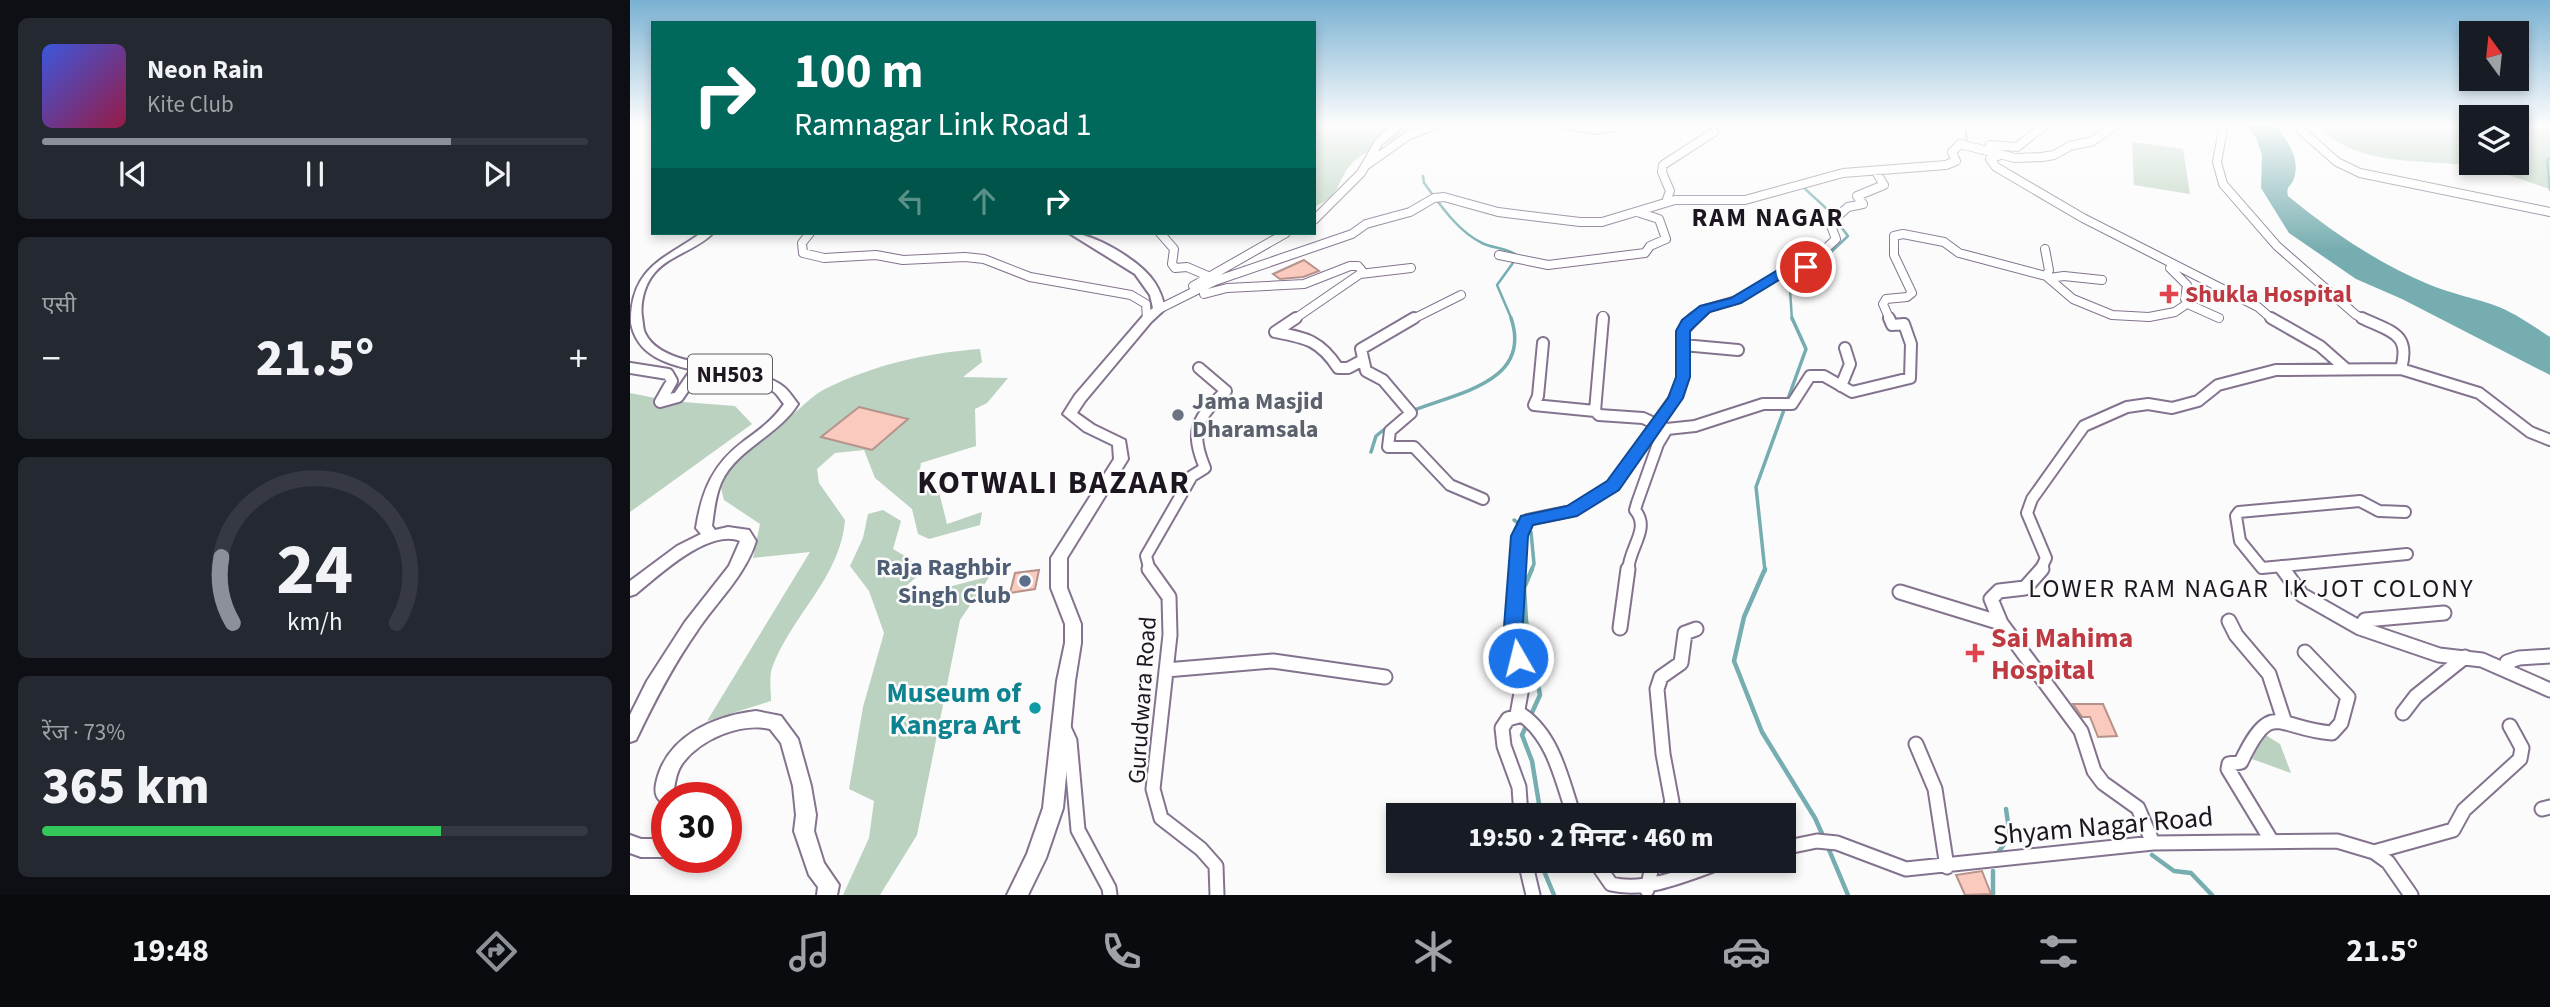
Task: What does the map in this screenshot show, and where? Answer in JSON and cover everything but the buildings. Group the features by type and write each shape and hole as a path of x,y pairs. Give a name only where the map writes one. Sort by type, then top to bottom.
{"main road":[{"name":"NH503","path":"704,235 659,261 648,272 640,287 634,314 639,337 659,355 698,368 775,386 787,393 791,404 783,418 725,463 712,485 706,506 704,528 711,535"},
{"path":"1017,895 1036,858 1053,808 1073,624 1059,588 1059,558 1118,469 1121,459 1119,443 1088,428 1070,414 1080,398 1147,319 1159,309 1158,294 1140,272 1077,235"},
{"path":"630,590 654,570 711,535 733,532 744,534 748,541 745,553 656,677 630,734"},
{"path":"665,782 672,763 684,749 703,737 755,719 775,722 789,739 802,786 806,815 804,831 816,868 828,890"},
{"path":"630,844 651,848"}],"street":[{"path":"1316,218 1357,178 1366,166"},
{"path":"1663,166 1662,172 1670,191 1666,202"},
{"path":"1159,309 1216,281 1352,234 1366,225 1410,212 1439,197 1498,212 1580,222 1602,222 1666,202 1745,200 1843,173 1876,172 1892,167 1942,166"},
{"path":"1995,166 2050,199 2258,307 2272,319 2320,346 2345,368"},
{"path":"2217,166 2218,176 2224,184 2277,246 2356,315 2390,331 2404,344 2406,351 2401,369"},
{"path":"2345,166 2360,173 2550,212"},
{"path":"1620,628 1628,581 1629,556 1643,526 1642,517 1635,510 1637,500 1654,460 1655,445 1683,377 1683,331 1687,323 1705,309 1736,300 1785,271 1806,267 1836,239 1830,223 1848,207 1863,204 1857,196 1884,185 1876,172"},
{"path":"1499,255 1548,265 1646,253 1650,246 1667,239 1663,221 1655,214 1637,213"},
{"path":"1543,343 1538,396 1534,405 1595,411 1599,415 1643,418 1663,427 1695,426 1763,404 1792,404 1810,376 1825,376 1852,392 1910,378 1911,344 1904,324 1892,325 1883,303 1886,299 1907,297 1912,293 1894,255 1894,236 1903,234 1944,242 1959,253 2048,277 2102,280"},
{"path":"808,235 802,243 803,253 814,257 876,255 903,260 965,257 984,259 1030,277 1131,295 1146,304 1147,319"},
{"path":"1162,235 1174,249 1172,264 1175,268 1187,267 1209,276"},
{"path":"1159,309 1209,276 1283,235"},
{"path":"2045,249 2048,277"},
{"path":"2155,255 2187,285 2185,299 2188,303 2218,318"},
{"path":"1189,295 1197,296 1222,287 1238,285 1301,285 1350,266 1358,266 1364,273"},
{"path":"1363,360 1348,368 1338,368 1327,349 1317,341 1275,332 1364,273 1411,268"},
{"path":"2048,277 2073,299 2112,315 2149,317 2175,312 2188,303"},
{"path":"1461,295 1408,321 1361,349 1366,371 1383,380 1411,414 1390,428 1386,439 1388,447 1415,447 1450,485 1483,499"},
{"path":"1595,411 1603,316"},
{"path":"1683,345 1738,350"},
{"path":"1841,387 1850,364 1845,348"},
{"path":"630,368 668,374 672,380 660,402 678,397 698,368"},
{"name":"Gurudwara Road","path":"1199,368 1226,391 1205,412 1194,434 1195,447 1205,468 1192,476 1146,556 1150,571 1170,597 1170,635 1153,789 1161,818 1201,849 1216,866 1217,895"},
{"path":"2152,843 2138,808 2103,783 2094,771 2081,731 2001,623 1991,598 1999,591 2025,588 2042,569 2046,558 2027,513 2032,499 2084,426 2127,407 2148,404 2172,408 2198,401 2218,385 2276,370 2401,369 2479,393 2530,432 2550,440"},
{"path":"1524,717 1524,676 1513,640 1519,536 1527,520 1571,511 1613,485 1624,468 1663,427"},
{"path":"2405,512 2379,511 2360,502 2239,512 2236,516 2240,541 2252,560 2262,568 2407,554"},
{"path":"2281,566 2302,595 2360,628 2426,652 2482,660 2550,690"},
{"path":"1900,592 2001,623"},
{"path":"2360,628 2365,620 2444,613"},
{"path":"2230,621 2231,630 2248,646 2269,673 2285,723"},
{"path":"1672,803 1663,754 1657,689 1661,677 1681,663 1685,633 1696,629"},
{"path":"2271,840 2228,769 2229,764 2241,762 2260,728 2272,722 2320,733 2332,733 2341,723 2348,697 2305,652"},
{"path":"2509,671 2507,662 2519,658 2550,656"},
{"path":"2403,713 2416,696 2465,657"},
{"path":"1166,670 1273,661 1385,677"},
{"path":"1520,803 1519,787 1504,746 1502,728 1508,719 1524,717 1546,736 1569,803"},
{"path":"1063,725 1070,741 1078,830 1109,888 1110,895"},
{"path":"2374,852 2453,830 2464,810 2520,759 2522,748 2510,726"},
{"path":"1916,744 1932,771 1941,803 1947,867"},
{"name":"Shyam Nagar Road","path":"1796,845 1817,841 1837,843 1906,869 1947,867 2152,843 2337,841 2374,852 2388,862 2412,895"},
{"path":"1528,873 1533,895"},
{"path":"1604,873 1612,885 1631,893 1647,890 1692,873"},
{"path":"1647,890 1651,873"}],"green space":[{"path":"1316,166 1350,166 1335,192 1316,206"},
{"path":"2133,166 2186,166 2190,194 2134,185"},
{"path":"2529,166 2550,166 2550,189 2508,175 2529,175"},
{"path":"980,349 982,362 963,377 1008,378 987,403 975,409 976,446 921,463 918,482 938,488 947,524 982,512 980,525 929,539 918,534 912,509 875,478 864,450 835,453 817,469 819,483 845,520 841,541 825,578 780,649 770,679 771,701 707,721 810,552 753,558 760,524 724,500 718,476 750,444 825,389 862,373 900,362"},
{"path":"630,393 670,401 735,406 752,424 630,512"},
{"path":"883,510 901,521 893,549 910,559 920,574 899,592 903,599 990,576 960,620 917,835 880,895 843,895 869,838 874,801 849,789 863,707 884,633 869,591 850,566 863,538 868,514"},
{"path":"2264,734 2280,744 2291,773 2252,759"}],"water":[{"path":"2262,166 2296,166 2288,196 2338,234 2409,275 2499,307 2550,337 2550,375 2402,299 2356,279 2289,233 2261,188"}],"waterway":[{"path":"2548,166 2550,190"},
{"path":"1423,176 1424,183 1436,200 1465,232 1482,243 1518,256 1497,285 1512,320"},
{"path":"1792,320 1790,290 1812,278 1829,254 1848,236 1828,210 1803,187"},
{"path":"1412,411 1468,391 1501,371 1511,357 1515,340 1511,318"},
{"path":"1765,569 1756,487 1806,349 1792,318"},
{"path":"1371,452 1376,436 1402,415"},
{"path":"1514,520 1531,532 1534,564 1531,571"},
{"path":"1530,717 1540,695 1526,621 1524,588 1532,569"},
{"path":"1765,569 1744,617 1734,661 1762,732 1815,818 1824,838"},
{"path":"1527,724 1522,735 1532,761 1539,803"},
{"path":"1997,854 2010,836 2006,809"},
{"path":"1827,845 1848,895"},
{"path":"2152,855 2174,871 2191,873 2212,895"},
{"path":"1993,871 1993,895"},
{"path":"1545,873 1554,895"}],"place":[{"name":"Shukla Hospital","path":"2169,294"},
{"name":"Jama Masjid Dharamsala","path":"1178,415"},
{"name":"Raja Raghbir Singh Club","path":"1025,581"},
{"name":"Sai Mahima Hospital","path":"1975,653"},
{"name":"Museum of Kangra Art","path":"1035,708"}],"district":[{"name":"RAM NAGAR","path":"1768,217"},
{"name":"KOTWALI BAZAAR","path":"1054,482"},
{"name":"LOWER RAM NAGAR","path":"2149,588"},
{"name":"IK JOT COLONY","path":"2379,588"}],"route":[{"path":"1518,658 1513,640 1517,562 1519,536 1527,520 1571,511 1613,485 1659,425 1675,398 1683,377 1683,331 1687,323 1705,309 1736,300 1785,271 1806,267"}]}
